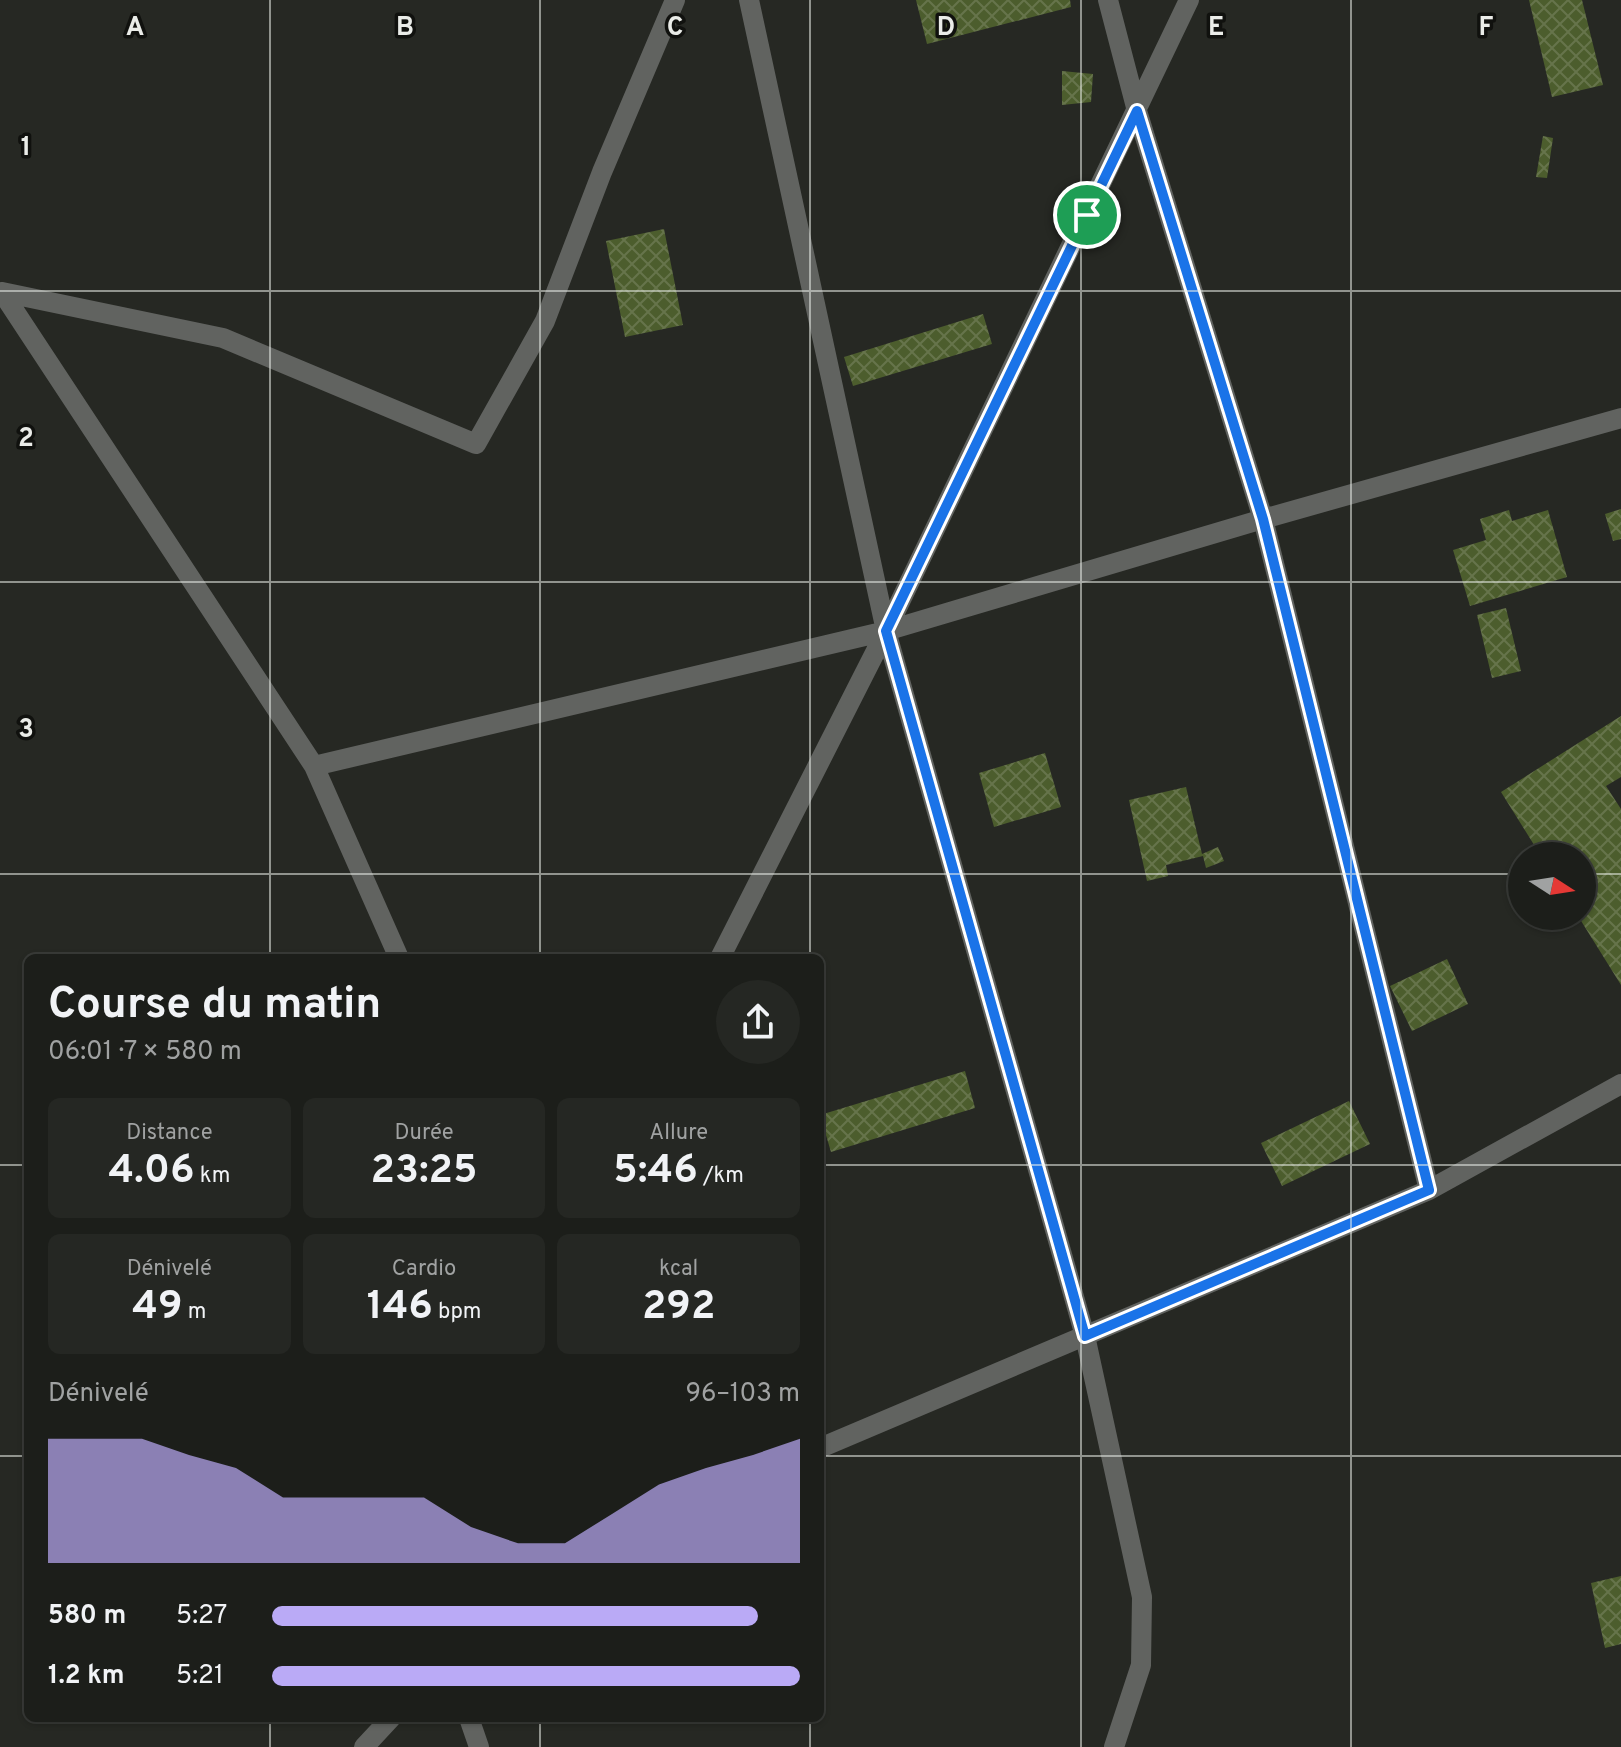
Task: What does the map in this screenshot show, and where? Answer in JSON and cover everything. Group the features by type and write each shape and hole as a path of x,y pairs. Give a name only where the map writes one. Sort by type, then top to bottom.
{"street":[{"path":"397,954 314,766 2,292 223,338 476,444 545,321 602,172 675,0"},
{"path":"749,0 886,631 1085,1336 1142,1597 1141,1665 1114,1747"},
{"path":"1108,0 1137,111 1263,519 1429,1190"},
{"path":"722,954 886,631 1189,0"},
{"path":"314,766 886,631 1263,519 1621,418"},
{"path":"824,1446 1429,1190 1621,1084"},
{"path":"364,1747 387,1722"},
{"path":"470,1722 479,1747"}],"building":[{"path":"916,0 1070,0 1071,7 927,44"},
{"path":"1529,0 1582,0 1603,85 1552,97"},
{"path":"1062,71 1093,74 1091,102 1062,105"},
{"path":"1543,136 1553,138 1547,178 1536,177"},
{"path":"664,229 683,325 625,337 606,241"},
{"path":"983,314 992,344 853,386 844,357"},
{"path":"1621,509 1621,539 1613,541 1605,514"},
{"path":"1509,510 1512,521 1548,510 1567,577 1470,606 1453,550 1486,540 1480,519"},
{"path":"1506,608 1521,671 1492,678 1477,615"},
{"path":"1621,716 1621,777 1606,786 1621,809 1621,985 1587,930 1596,930 1596,842 1532,842 1501,792"},
{"path":"1045,753 1061,807 994,827 979,773"},
{"path":"1186,787 1202,854 1218,847 1224,861 1206,868 1203,856 1166,865 1168,876 1147,881 1129,800"},
{"path":"1447,959 1468,1004 1412,1031 1390,986"},
{"path":"965,1071 975,1108 831,1152 824,1128 824,1114"},
{"path":"1349,1101 1370,1144 1282,1186 1261,1143"},
{"path":"1621,1576 1621,1644 1605,1648 1591,1583"}],"route":[{"path":"1137,111 1263,519 1429,1190 1085,1336 886,631 1087,215 1137,111"}]}
